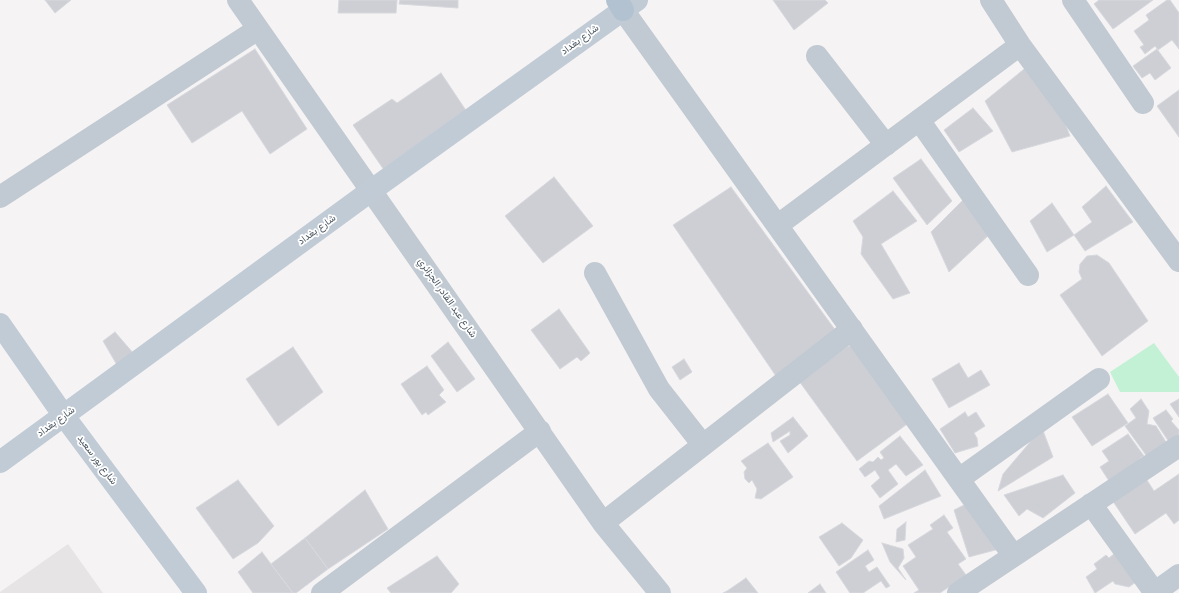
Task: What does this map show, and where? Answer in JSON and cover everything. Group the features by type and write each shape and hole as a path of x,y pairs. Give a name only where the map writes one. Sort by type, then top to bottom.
{"main road":[{"name":"شارع بغداد","path":"0,462 626,3"},
{"name":"شارع بور سعيد","path":"0,324 64,416 196,593"}],"street":[{"name":"شارع عبد القادر الجزائري","path":"238,0 603,523 660,593"},
{"path":"991,0 1020,45 1179,261"},
{"path":"1073,0 1143,103"},
{"path":"626,3 778,225 1013,555"},
{"path":"0,198 258,29"},
{"path":"778,225 1020,45"},
{"path":"817,56 886,145"},
{"path":"919,120 1028,275"},
{"path":"594,273 659,389 703,445"},
{"path":"603,523 852,329"},
{"path":"959,480 1099,379"},
{"path":"322,593 540,431"},
{"path":"958,593 1013,555 1179,447"},
{"path":"1091,504 1154,593 1179,575"}],"shaded area":[{"path":"68,544 103,593 0,593 0,592"}],"green space":[{"path":"1154,343 1179,377 1179,392 1120,392 1110,372"}],"building":[{"path":"45,0 71,0 55,13"},
{"path":"339,0 397,0 396,13 338,13"},
{"path":"400,0 458,0 458,8 399,4"},
{"path":"773,0 825,0 828,3 794,30"},
{"path":"1099,0 1153,0 1113,29 1094,4"},
{"path":"1167,0 1170,0 1179,13 1179,49 1172,40 1158,50 1155,46 1145,54 1140,47 1144,45 1134,31 1149,20 1146,15"},
{"path":"255,49 307,129 270,154 242,111 192,143 167,105"},
{"path":"1157,49 1171,68 1155,80 1150,73 1142,78 1133,66"},
{"path":"1029,65 1058,105 1070,136 1012,152 985,101"},
{"path":"441,73 467,112 384,170 353,125 392,99 397,103"},
{"path":"1179,90 1179,137 1157,106"},
{"path":"973,108 993,131 959,152 944,130"},
{"path":"921,159 952,201 927,225 893,178"},
{"path":"554,177 593,226 543,263 505,216"},
{"path":"1106,186 1133,222 1085,251 1074,235 1092,222 1082,207"},
{"path":"731,187 836,331 778,379 673,225"},
{"path":"893,191 917,221 881,244 910,293 893,299 861,254 863,237 853,221"},
{"path":"965,198 990,234 949,272 931,232"},
{"path":"1052,203 1074,235 1047,252 1030,221"},
{"path":"1097,255 1109,263 1148,321 1102,356 1060,295 1082,279 1079,272 1080,264 1087,256"},
{"path":"559,309 590,353 581,361 577,357 560,369 531,330"},
{"path":"115,332 134,354 117,365 103,341"},
{"path":"448,342 475,379 457,392 431,356"},
{"path":"848,346 862,348 914,419 857,461 799,381"},
{"path":"293,347 323,392 278,426 246,379"},
{"path":"684,359 692,372 680,380 672,367"},
{"path":"959,363 968,378 981,370 990,385 949,408 932,379"},
{"path":"427,366 444,390 439,395 446,402 428,415 426,412 422,415 401,384"},
{"path":"1108,394 1128,423 1092,446 1072,417"},
{"path":"1141,399 1149,411 1147,424 1156,426 1166,442 1151,462 1125,426 1136,418 1130,409"},
{"path":"1179,399 1179,417 1170,404"},
{"path":"1166,410 1173,419 1171,421 1179,430 1179,440 1171,445 1153,418"},
{"path":"965,412 968,417 976,412 985,426 974,433 977,438 978,446 955,453 940,429"},
{"path":"793,417 808,436 788,453 780,441 790,435 790,431 773,442 771,433"},
{"path":"1042,428 1053,457 998,491 1003,474"},
{"path":"1128,434 1144,456 1140,458 1143,463 1109,481 1100,467 1109,461 1102,451"},
{"path":"900,436 923,465 906,476 896,464 888,470 898,484 880,498 871,486 880,478 875,470 865,477 859,469 869,461 873,462 878,457 881,460 884,458 880,452"},
{"path":"768,443 793,477 761,499 755,498 757,489 752,480 749,483 745,479 744,472 747,468 741,461"},
{"path":"925,470 941,496 884,519 879,506"},
{"path":"1179,474 1179,520 1174,524 1166,513 1135,534 1112,500 1145,477 1154,491"},
{"path":"1063,475 1075,493 1043,518 1027,509 1019,516 1004,495"},
{"path":"238,480 274,526 258,543 233,559 196,508"},
{"path":"365,490 388,529 328,569 305,538"},
{"path":"968,503 999,549 969,557 954,510"},
{"path":"944,515 953,528 947,532 966,559 958,564 966,575 940,593 914,593 919,590 903,566 916,557 908,545 933,529 930,525"},
{"path":"906,522 905,540 896,542 897,529"},
{"path":"842,523 863,540 851,558 839,566 819,537"},
{"path":"305,538 328,569 296,593 293,593 271,564"},
{"path":"882,543 903,549 904,558 898,568 906,580 890,562"},
{"path":"868,550 874,560 865,566 869,572 877,567 890,586 886,588 881,581 863,593 850,593 836,572"},
{"path":"262,552 293,593 253,593 238,572"},
{"path":"1115,553 1136,582 1129,587 1115,584 1113,581 1095,593 1086,577 1097,569 1094,564 1106,555 1109,558"},
{"path":"437,556 459,584 451,593 391,593 387,588"},
{"path":"746,578 758,593 723,593 727,591"},
{"path":"820,584 826,593 808,593"}]}
